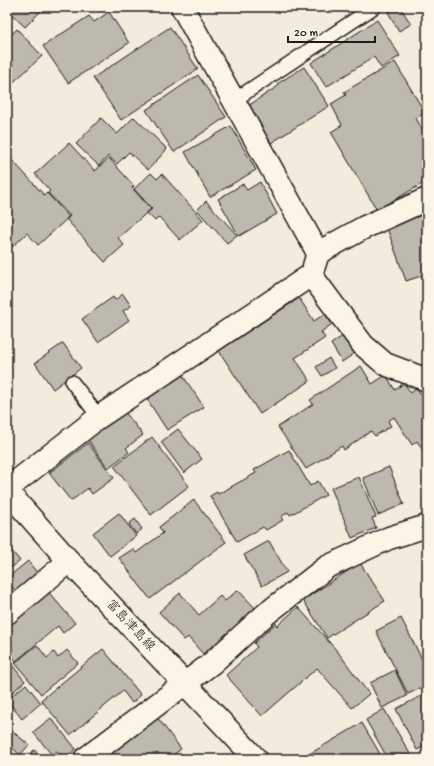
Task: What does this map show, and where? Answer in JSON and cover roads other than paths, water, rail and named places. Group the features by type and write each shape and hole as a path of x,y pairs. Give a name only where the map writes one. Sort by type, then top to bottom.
{"street":[{"path":"182,7 318,253"},
{"path":"7,490 99,417 311,275 318,253 365,227 427,199"},
{"path":"311,275 363,344 385,364 427,380"},
{"name":"富島津島線","path":"7,490 70,561 256,759"},
{"path":"85,759 212,663 266,614 327,567 389,538 427,526"},
{"path":"7,613 70,561"}],"lane":[{"path":"233,101 374,7"},
{"path":"72,382 99,417"}]}
